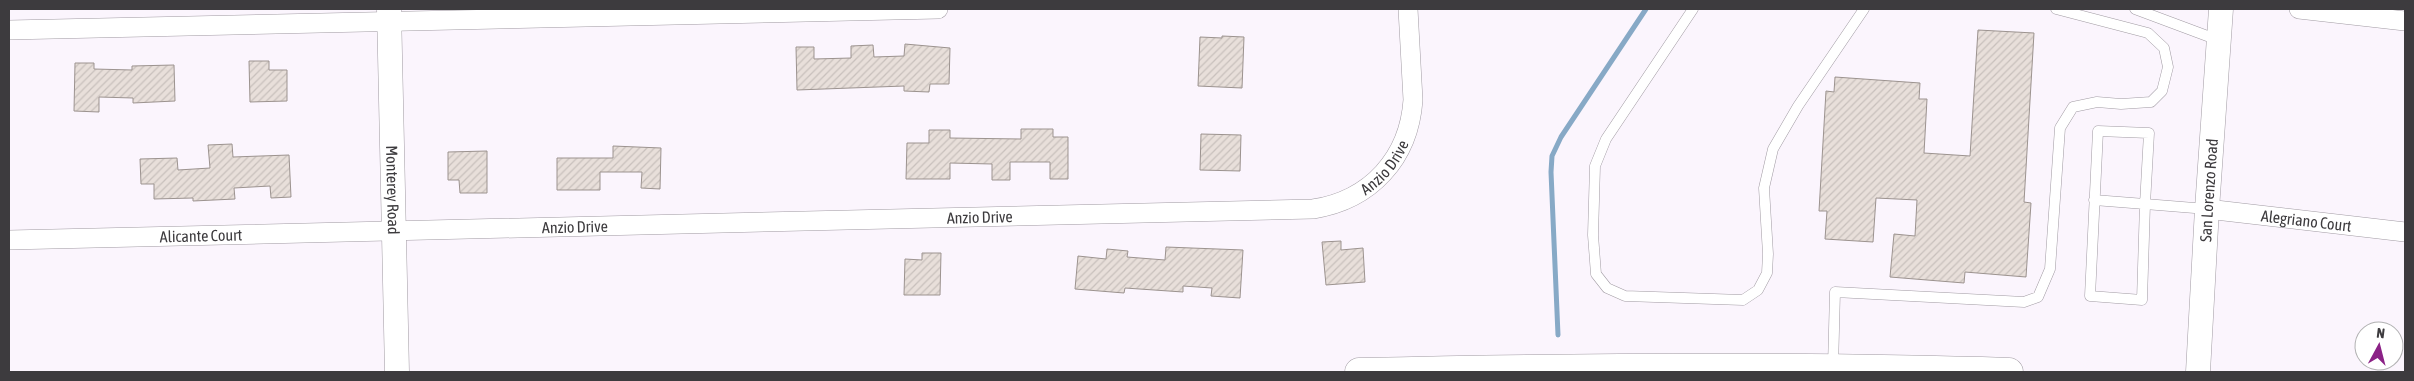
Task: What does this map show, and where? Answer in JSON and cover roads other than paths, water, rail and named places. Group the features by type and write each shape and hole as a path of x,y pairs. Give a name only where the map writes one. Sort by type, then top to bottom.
{"main road":[{"path":"1359,372 1584,367 1833,367 2009,372"}],"street":[{"path":"9,30 390,16 601,15 938,9"},
{"name":"Anzio Drive","path":"394,232 1313,208 1328,206 1360,194 1380,178 1394,160 1404,140 1412,113 1413,100 1408,9"},
{"name":"San Lorenzo Road","path":"2198,372 2221,9"},
{"path":"2299,9 2405,21"},
{"name":"Monterey Road","path":"390,16 397,372"},
{"name":"Alegriano Court","path":"2207,209 2405,232"},
{"name":"Alicante Court","path":"9,240 394,232"}],"lane":[{"path":"1693,9 1606,139 1595,166 1593,235 1596,274 1607,288 1625,296 1743,300 1758,290 1767,273 1768,254 1764,188 1773,148 1798,106 1864,9"},
{"path":"1833,367 1834,292 2024,302 2038,297 2050,269 2060,128 2073,107 2097,102 2121,104 2151,102 2162,91 2168,67 2164,48 2148,33 2056,9"},
{"path":"2135,9 2218,40"},
{"path":"2098,130 2149,133 2145,204 2142,300 2090,296 2098,130"},
{"path":"2094,200 2207,209"}],"waterway":[{"path":"1558,335 1551,172 1552,156 1561,137 1646,9"}]}
